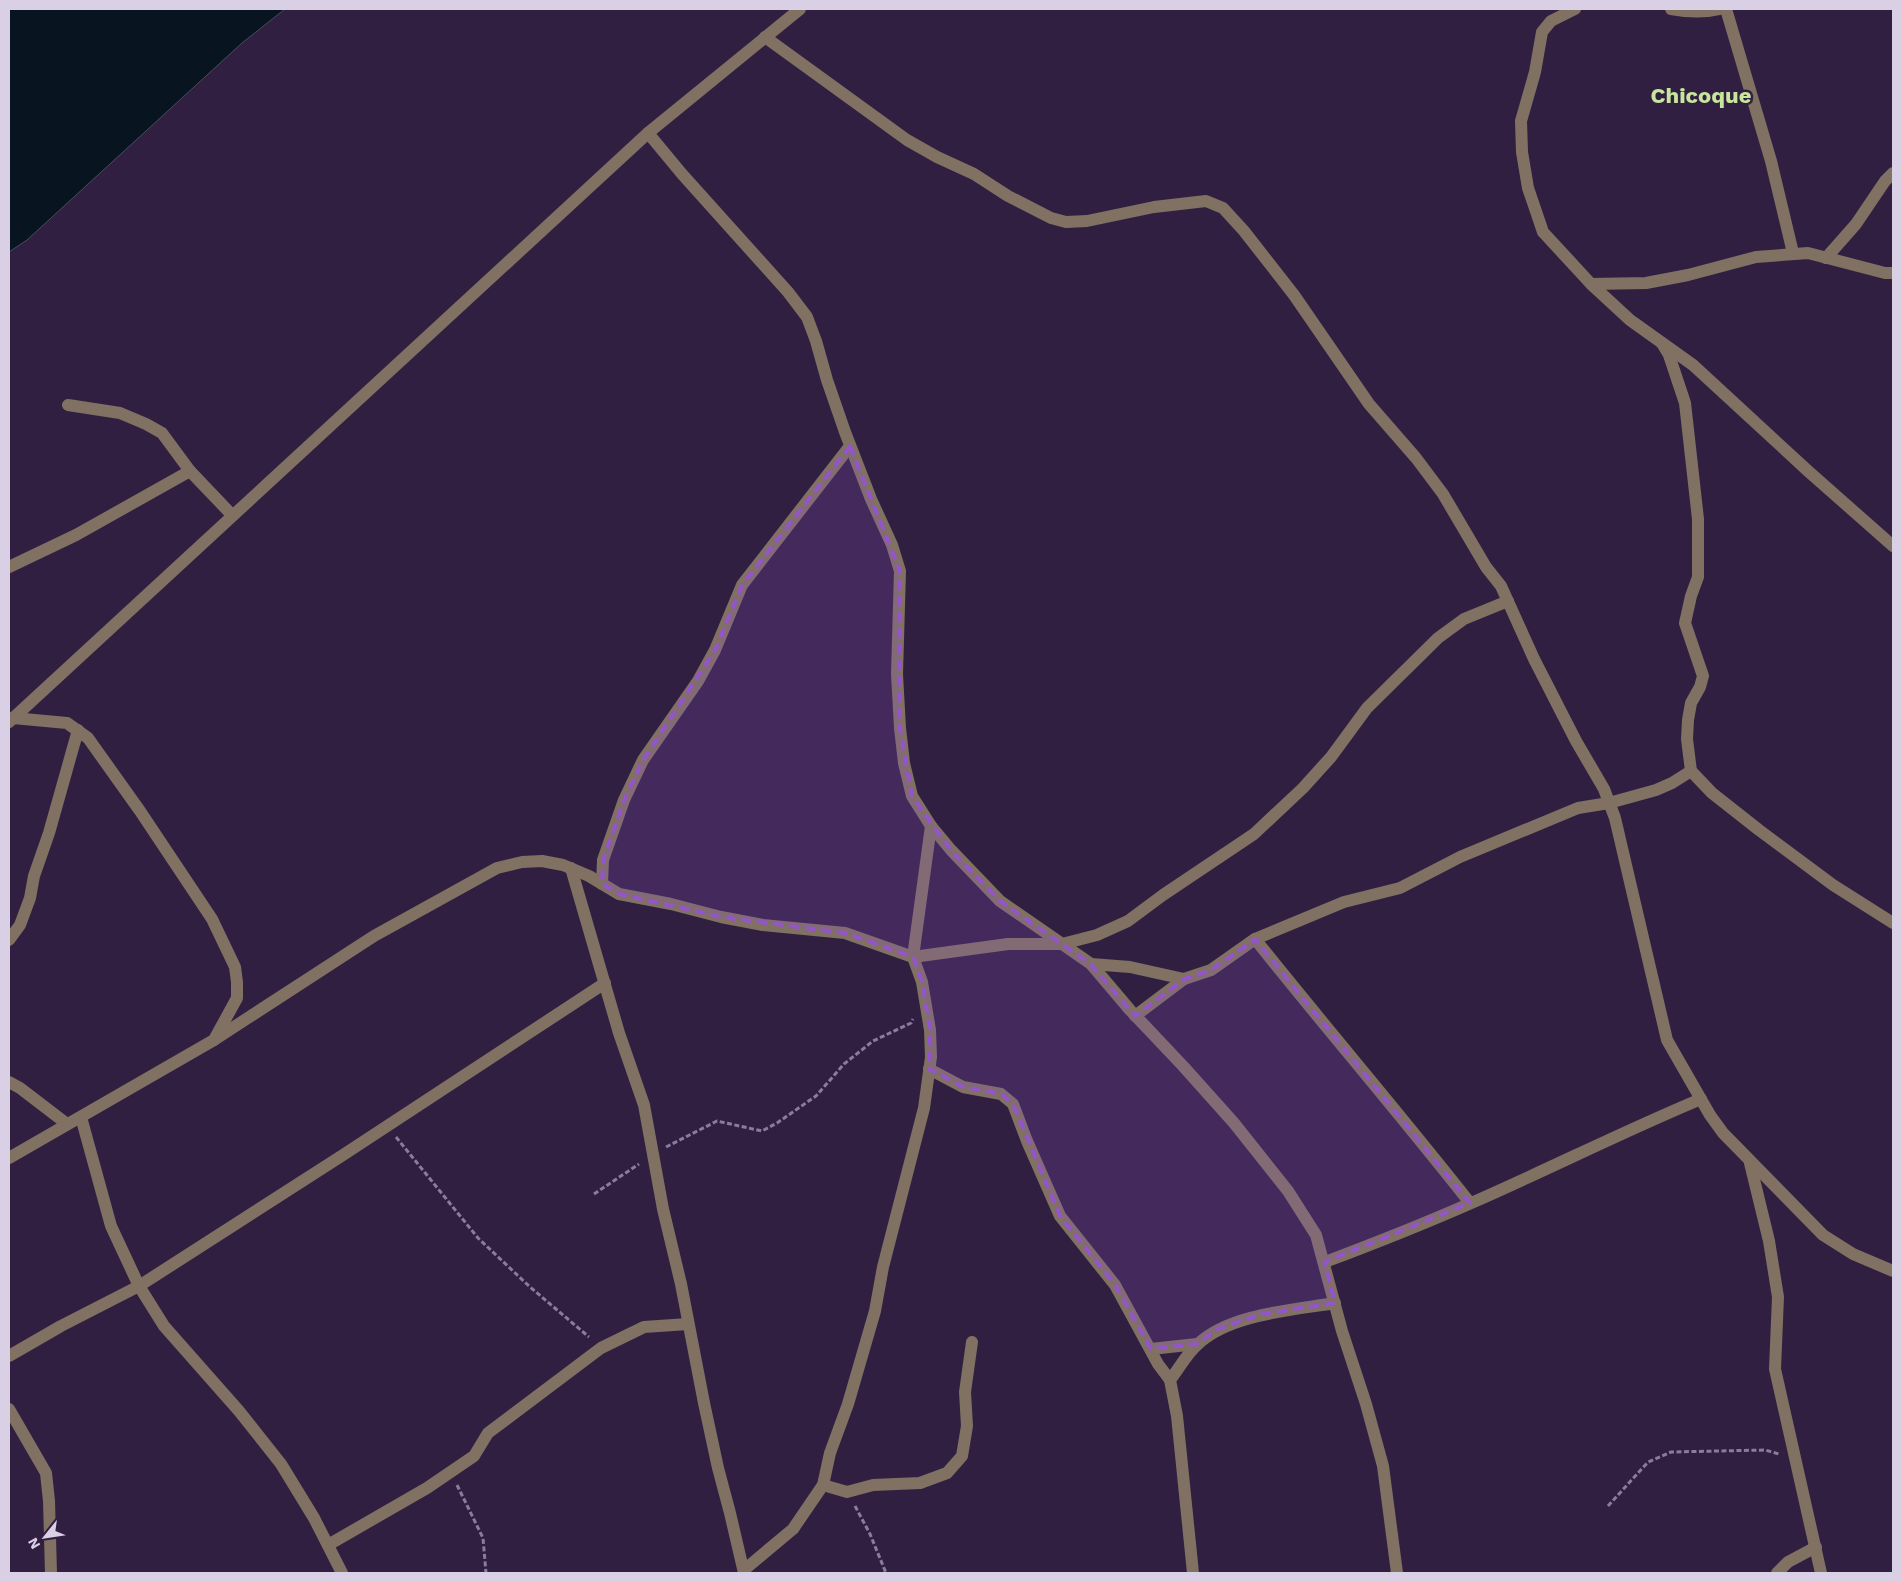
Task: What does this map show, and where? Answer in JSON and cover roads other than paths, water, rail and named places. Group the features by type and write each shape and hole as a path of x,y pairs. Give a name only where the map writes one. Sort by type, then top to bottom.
{"street":[{"path":"11,720 648,133 800,9"},
{"path":"1575,9 1551,20 1542,32 1535,72 1521,121 1522,152 1528,188 1543,232 1591,284 1630,320 1693,364 1808,471 1893,546"},
{"path":"1671,9 1684,12 1720,9"},
{"path":"1726,9 1771,161 1793,253"},
{"path":"765,37 907,140 937,157 974,174 1008,196 1051,218 1066,222 1087,221 1154,207 1206,201 1223,208 1244,231 1294,295 1369,404 1416,458 1437,487 1486,567 1501,586 1534,659 1576,741 1604,789 1615,818 1667,1040 1722,1133 1823,1235 1853,1254 1893,1271"},
{"path":"648,133 682,174 788,292 807,317 850,446 892,545 900,571 897,674 904,763 912,796 951,850 1000,901 1091,964 1234,1123 1288,1190 1316,1235 1383,1466 1397,1573"},
{"path":"1826,258 1856,224 1885,181 1893,173"},
{"path":"1591,284 1646,282 1688,275 1756,257 1808,252 1893,274"},
{"path":"1662,342 1669,355 1685,403 1698,519 1698,577 1691,596 1685,623 1703,676 1700,687 1691,703 1688,720 1687,738 1691,771 1712,793 1759,830 1834,885 1893,923"},
{"path":"68,405 120,413 162,433 190,471 232,515"},
{"path":"602,884 603,860 624,800 643,760 688,696 715,650 742,585 850,446"},
{"path":"9,567 76,535 190,471"},
{"path":"9,1158 214,1040 374,936 497,868 522,862 542,860 571,868 619,894 763,925 845,933 913,957 1008,944 1062,944 1097,934 1128,921 1163,895 1254,834 1303,788 1331,756 1367,708 1438,638 1464,618 1508,601"},
{"path":"11,720 67,723 88,738 140,811 212,919 235,966 237,982 237,998 214,1040"},
{"path":"9,940 20,925 30,898 34,876 50,833 78,730"},
{"path":"1136,1016 1184,979 1211,970 1255,940 1344,902 1400,888 1460,858 1578,808 1609,803 1656,790 1691,771"},
{"path":"571,868 619,1033 644,1105 662,1209 681,1284 718,1468 744,1572 794,1529 823,1485 830,1454 848,1404 875,1311 883,1267 924,1108 929,1069 930,1030 922,982 913,957 932,826"},
{"path":"1255,940 1368,1079 1400,1114 1470,1203"},
{"path":"1091,964 1130,967 1184,979"},
{"path":"9,1356 61,1326 139,1286 605,984"},
{"path":"929,1069 963,1087 1001,1094 1013,1104 1060,1216 1115,1285 1158,1364 1170,1380 1178,1416 1193,1573"},
{"path":"9,1082 20,1088 67,1124"},
{"path":"1325,1262 1408,1230 1634,1127 1701,1099"},
{"path":"81,1117 111,1226 139,1286 164,1326 239,1411 281,1464 314,1518 342,1573"},
{"path":"1749,1160 1760,1197 1778,1297 1776,1369 1822,1573"},
{"path":"1170,1380 1197,1344 1218,1329 1262,1314 1335,1303"},
{"path":"328,1545 427,1488 474,1456 488,1433 601,1348 644,1327 688,1324"},
{"path":"823,1485 847,1492 873,1485 920,1483 947,1473 962,1456 967,1426 965,1392 972,1342"},
{"path":"1151,1349 1197,1344"},
{"path":"9,1409 46,1473 49,1501 51,1573"},
{"path":"1777,1573 1788,1562 1816,1547"}],"water":[{"path":"9,9 285,9 242,43 27,240 9,252"}],"district":[{"name":"Chicoque","path":"1701,95"}]}
